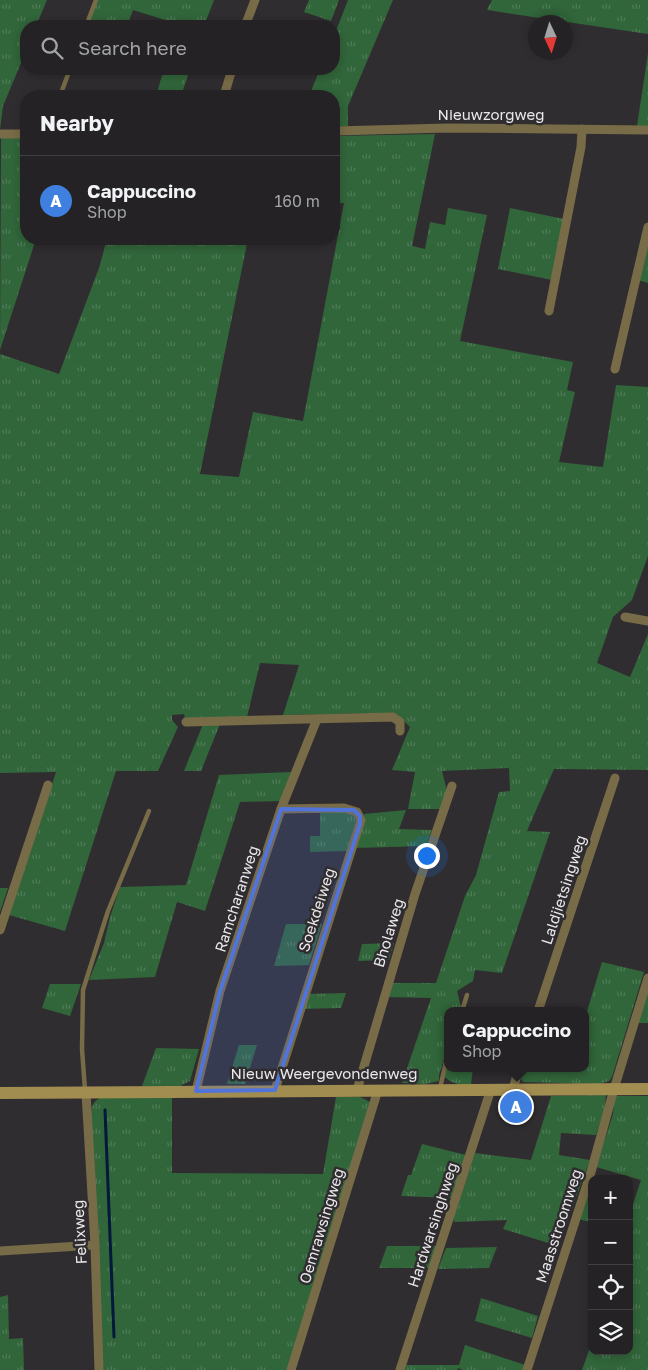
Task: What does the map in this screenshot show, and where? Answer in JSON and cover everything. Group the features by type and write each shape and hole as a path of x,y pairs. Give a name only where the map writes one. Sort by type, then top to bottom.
{"street":[{"path":"247,20 255,0"},
{"path":"226,90 230,75"},
{"name":"Nieuwzorgweg","path":"340,131 448,128 648,130"},
{"path":"549,311 581,147 582,129"},
{"path":"0,134 20,134"},
{"path":"615,369 648,227"},
{"path":"625,617 648,621"},
{"path":"186,722 393,717 400,722 400,731"},
{"name":"Ramcharanweg","path":"196,1091 220,991 281,809 317,719"},
{"name":"Laldjietsingweg","path":"539,1007 615,778"},
{"path":"0,930 48,785"},
{"name":"Bholaweg","path":"357,1090 415,894 452,786"},
{"name":"Soekdeiweg","path":"275,1090 361,820 357,812 344,808 281,809"},
{"name":"Maasstroomweg","path":"527,1370 591,1172 648,978"},
{"path":"513,1089 518,1072"},
{"name":"Nieuw Weergevondenweg","path":"0,1093 491,1088 648,1089"},
{"name":"Hardwarsinghweg","path":"400,1370 491,1088"},
{"name":"Oemrawsingweg","path":"291,1370 378,1090"},
{"name":"Felixweg","path":"86,1093 98,1370"},
{"path":"0,1251 94,1245"}],"lane":[{"path":"88,20 96,0"},
{"path":"62,90 68,75"},
{"path":"86,1093 82,1049 83,990 108,911 149,811"},
{"path":"463,1007 467,995"},
{"path":"440,1090 444,1067"}],"highlighted area":[{"path":"281,809 354,810 360,816 360,824 275,1090 196,1091 220,991"}],"green space":[{"path":"0,0 47,0 39,20 20,20 20,65 3,106 0,130"},
{"path":"97,0 214,0 206,20 165,20 133,10 129,20 89,20"},
{"path":"309,0 339,0 331,20 304,12"},
{"path":"348,0 393,0 348,106 348,126 340,127 340,90 311,90 318,75 340,75 340,21"},
{"path":"492,0 648,0 648,34 573,23 573,15 528,16 487,10"},
{"path":"648,53 648,126 637,126"},
{"path":"162,75 188,75 183,90 158,90"},
{"path":"435,134 412,246 425,249 430,222 445,225 448,208 487,215 460,341 573,362 567,390 575,392 559,462 603,467 616,385 648,387 648,556 632,600 613,617 597,663 630,677 648,634 648,770 554,769 527,831 550,832 502,973 475,970 473,981 457,991 461,1007 444,1007 444,1059 439,1081 425,1084 402,1083 431,998 384,997 389,983 436,983 465,896 476,875 499,792 510,791 509,768 442,771 447,791 441,809 408,809 415,772 392,770 410,727 397,714 283,715 299,665 260,663 247,717 185,719 184,714 172,715 172,720 178,727 158,771 116,771 65,931 9,915 56,772 0,773 0,354 59,374 99,268 105,245 247,245 200,474 239,477 253,412 303,421 336,245 340,245 340,224 344,203 340,203 340,136"},
{"path":"1,138 20,138 20,245 34,245 0,350"},
{"path":"510,208 564,219 552,280 498,269"},
{"path":"648,237 648,283 638,280"},
{"path":"203,724 220,724 201,771 184,771"},
{"path":"292,772 281,801 240,802 205,911 177,902 155,977 89,980 104,943 120,887 186,885 219,775"},
{"path":"406,810 399,829 432,830 426,846 354,848 365,820 364,814"},
{"path":"339,811 354,815 356,821 347,851 310,852 310,836 320,836 320,812"},
{"path":"0,888 8,888 0,912"},
{"path":"286,924 322,924 309,965 274,966"},
{"path":"394,943 389,960 358,961 362,944"},
{"path":"602,962 644,972 612,1077 609,1081 599,1084 523,1082 521,1072 589,1072 588,1007"},
{"path":"50,984 81,984 70,1016 42,1008"},
{"path":"648,984 648,1023 635,1023"},
{"path":"346,993 341,1008 301,1009 307,994"},
{"path":"239,1045 257,1045 245,1084 227,1084"},
{"path":"156,1048 199,1049 190,1081 180,1086 142,1086"},
{"path":"445,1072 472,1072 471,1084 456,1083 444,1076"},
{"path":"606,1095 604,1112 596,1135 561,1133 559,1155 590,1160 558,1246 503,1229 507,1220 455,1222 453,1220 475,1153 531,1160 551,1096"},
{"path":"615,1096 648,1096 648,1370 582,1370 588,1353 588,1355 633,1355 633,1204 641,1180 633,1178 633,1175 624,1175 596,1167 613,1114"},
{"path":"336,1097 360,1097 370,1102 371,1106 287,1370 103,1370 91,1113 94,1102 100,1098 172,1098 172,1173 323,1174"},
{"path":"422,1144 466,1155 452,1198 401,1196"},
{"path":"588,1192 588,1222 579,1219"},
{"path":"387,1246 436,1246 430,1268 379,1268"},
{"path":"497,1247 489,1268 438,1269 446,1248"},
{"path":"8,1295 9,1339 23,1338 24,1370 0,1370 0,1297"},
{"path":"481,1298 538,1316 532,1338 475,1321"},
{"path":"465,1345 525,1365 524,1370 463,1370 458,1368 457,1370 405,1370 406,1365 459,1365"}],"waterway":[{"path":"105,1110 114,1337"}],"place":[{"name":"Cappuccino","path":"516,1107"}]}
